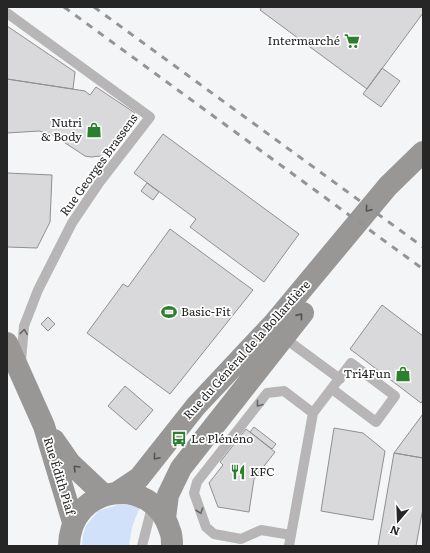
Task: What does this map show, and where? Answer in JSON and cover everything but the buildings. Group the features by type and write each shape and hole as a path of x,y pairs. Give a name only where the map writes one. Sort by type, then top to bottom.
{"main road":[{"name":"Rue du Général de la Bollardière","path":"158,502 168,495 173,475 279,330 399,185 423,152"},
{"name":"Rue du Général de la Bollardière","path":"399,185 423,172"},
{"name":"Rue du Général de la Bollardière","path":"73,522 81,510 91,501 111,494 139,478 196,406 279,330"},
{"path":"7,343 44,426"},
{"name":"Rue Édith Piaf","path":"44,426 70,463 111,494"},
{"name":"Rue Édith Piaf","path":"44,426 73,522"},
{"path":"111,494 132,494 158,502 171,531 172,546"},
{"path":"69,546 69,536 73,522"}],"lane":[{"name":"Rue Georges Brassens","path":"7,13 150,117 99,183 75,218 48,270 38,290 24,326 20,370"},
{"path":"173,475 174,464 250,363 279,330 340,379"},
{"path":"289,546 313,413 352,363 395,396 376,422 332,389"},
{"path":"291,535 261,530 241,539 214,534 206,528 194,494 197,482 267,393 284,391 313,413"},
{"path":"142,546 158,502"}],"shaded area":[{"path":"121,504 140,507 132,527 129,546 82,546 86,526 98,511"}],"railway":[{"path":"64,7 423,269"},
{"path":"94,7 423,247"}],"place":[{"name":"Intermarché","path":"352,41"},
{"name":"Nutri & Body","path":"94,130"},
{"name":"Basic-Fit","path":"169,312"},
{"name":"Tri4Fun","path":"403,374"},
{"name":"Le Plénéno","path":"179,439"},
{"name":"KFC","path":"238,472"}]}
